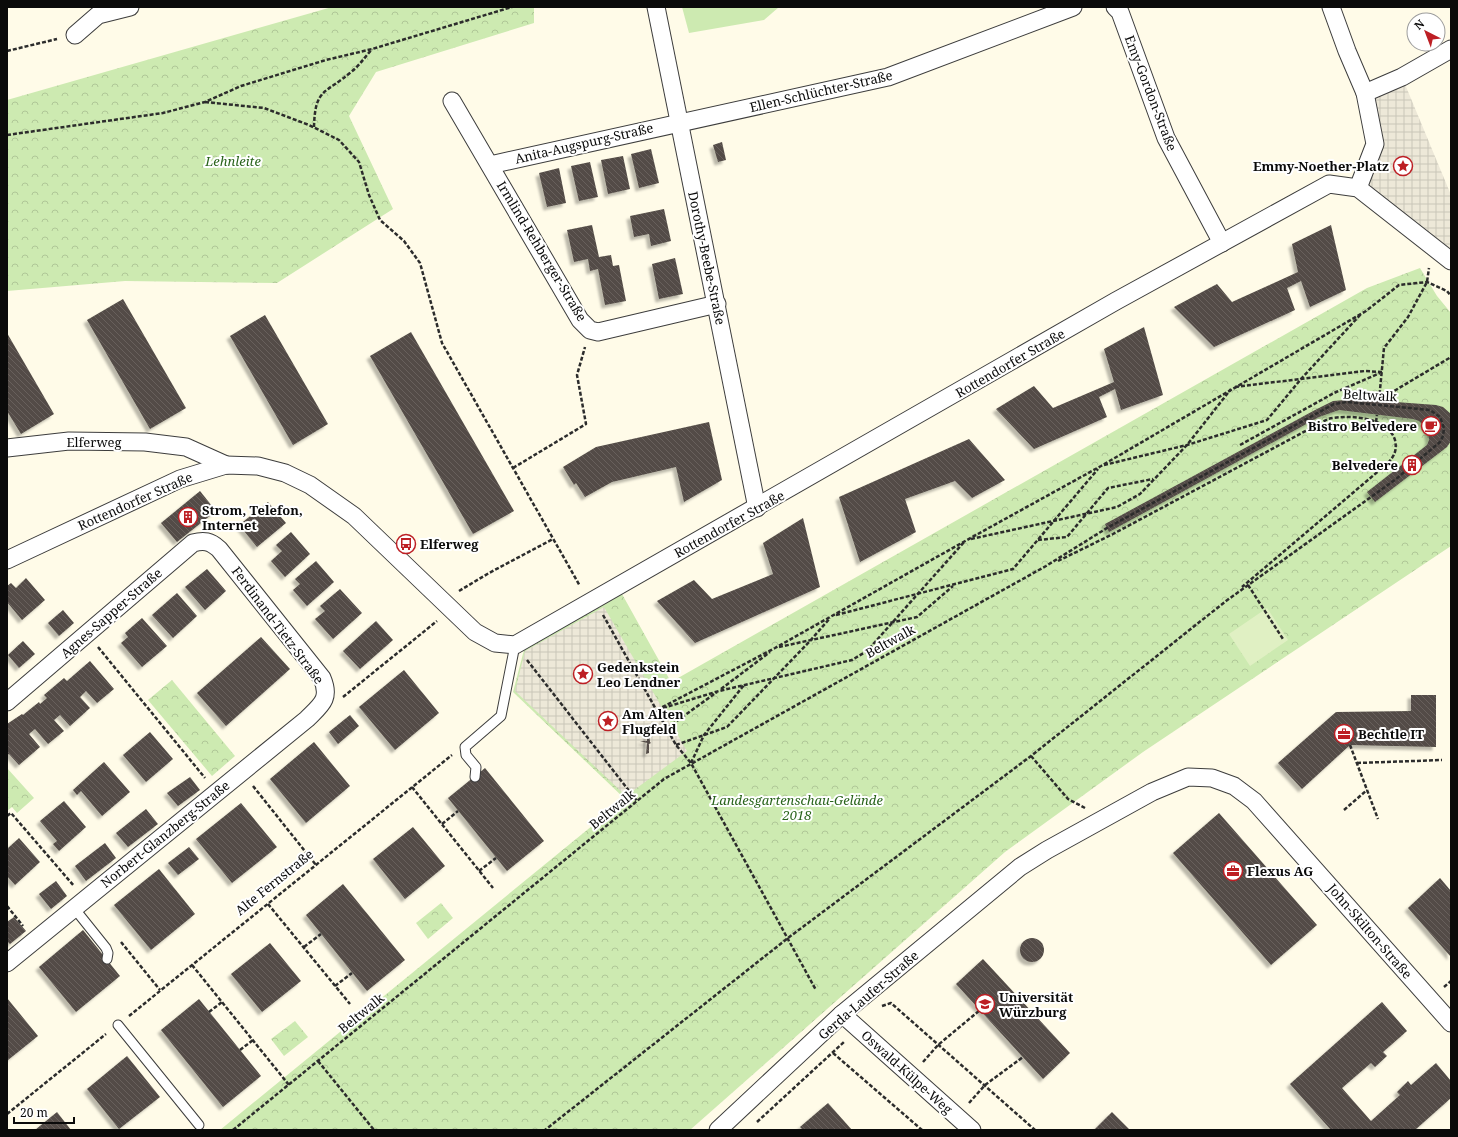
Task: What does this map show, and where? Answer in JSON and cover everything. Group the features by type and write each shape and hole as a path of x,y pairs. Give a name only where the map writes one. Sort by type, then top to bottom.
{"street":[{"path":"75,34 98,14 130,7"},
{"name":"Dorothy-Beebe-Straße","path":"656,7 757,508"},
{"name":"Ellen-Schlüchter-Straße","path":"678,122 888,77 1073,7"},
{"name":"Emy-Gordon-Straße","path":"1115,7 1120,12 1166,138 1222,243"},
{"path":"1331,7 1365,93 1375,144 1358,188 1449,256"},
{"path":"1365,93 1402,77 1451,49"},
{"name":"Irmlind-Rehberger-Straße","path":"452,101 580,320 590,330 598,332 717,304"},
{"name":"Anita-Augspurg-Straße","path":"490,165 678,122"},
{"name":"Rottendorfer Straße","path":"7,560 180,479 226,465 258,466 285,473 310,486 354,516 475,632 495,643 516,645 1222,243 1329,184 1358,188"},
{"name":"Elferweg","path":"7,448 69,441 145,442 186,448 226,465"},
{"name":"Agnes-Sapper-Straße","path":"7,702 193,543 204,540 212,543 220,549"},
{"name":"Ferdinand-Tietz-Straße","path":"220,549 322,678 326,687 326,695 322,705"},
{"name":"Norbert-Glanzberg-Straße","path":"7,963 322,705"},
{"name":"John-Skilton-Straße","path":"1022,866 1152,792 1188,777 1212,778 1234,786 1254,801 1266,813 1451,1023"},
{"name":"Gerda-Laufer-Straße","path":"718,1130 842,1014 1022,866"},
{"name":"Oswald-Külpe-Weg","path":"842,1014 972,1130"}],"lane":[{"path":"475,777 476,767 466,755 465,747 501,716 516,645"},
{"path":"80,904 106,948 108,953 107,959"},
{"path":"118,1025 199,1125"}],"path":[{"path":"7,135 163,113 205,102 241,86 326,60 372,49 512,7"},
{"path":"7,51 75,34"},
{"path":"314,127 315,108 325,90 351,72 372,49"},
{"path":"205,102 264,108 314,127 339,140 359,162 369,195 380,220 404,241 420,263 442,343 553,539 592,601 657,710 676,745 691,763 816,990"},
{"path":"1427,282 1408,317 1384,348 1379,400 1451,357"},
{"path":"657,710 775,648 1101,466 1233,387 1363,312 1399,285 1427,282 1447,291 1451,296"},
{"path":"676,745 727,727 832,616 1013,569 1101,466 1187,445 1267,420 1301,379 1363,312"},
{"path":"513,468 586,424 577,375 590,330"},
{"path":"657,710 719,691 852,660 867,651 966,540 1117,507 1140,494 1187,445 1233,387 1365,371 1382,372"},
{"path":"1240,446 1334,393 1382,372"},
{"name":"Beltwalk","path":"233,1130 664,779 691,763 1046,566 1107,528 1334,404 1347,402 1422,408 1435,413 1440,417 1444,428 1440,442 1371,497 1226,601"},
{"path":"1376,422 1377,415"},
{"name":"Beltwalk","path":"545,1130 550,1129 788,938 1031,756 1226,601 1395,456 1396,450 1393,436 1388,428 1376,422 1346,416 1328,419 1113,534 1046,566"},
{"path":"1038,540 1067,537 1108,488 1154,479"},
{"path":"322,705 347,696 448,606 455,594 489,573 553,539"},
{"path":"667,728 719,691 775,648 917,617 955,584"},
{"path":"1248,585 1283,639"},
{"path":"88,634 216,792"},
{"path":"516,645 637,801"},
{"path":"691,763 704,735 744,685"},
{"path":"1350,745 1378,819"},
{"name":"Alte Fernstraße","path":"7,1114 412,787 452,755 465,747"},
{"path":"1031,756 1068,799"},
{"path":"1357,763 1442,760"},
{"path":"242,772 316,865"},
{"path":"412,787 493,888"},
{"path":"1344,810 1367,790"},
{"path":"442,824 458,811"},
{"path":"7,816 11,813 80,904"},
{"path":"479,871 496,858"},
{"path":"268,904 350,1004"},
{"path":"7,906 35,940"},
{"path":"304,947 321,934"},
{"path":"120,941 160,990"},
{"path":"192,965 289,1085"},
{"path":"335,986 352,973"},
{"path":"210,1012 222,1002"},
{"path":"753,1125 833,1053 858,1028 883,1006 891,1003 1035,1130"},
{"path":"911,1075 938,1045 980,1010"},
{"path":"240,1050 253,1040"},
{"path":"833,1053 922,1130"},
{"path":"956,1116 985,1086 1023,1057"},
{"path":"318,1061 374,1130"}],"green space":[{"name":"Lehnleite","path":"332,7 534,7 534,23 376,72 349,116 393,209 277,283 125,281 7,291 7,100"},
{"path":"682,7 779,7 764,20 689,33"},
{"name":"Landesgartenschau-Gelände 2018","path":"1420,268 1437,296 1451,313 1451,546 1143,752 1005,852 690,1130 220,1130 625,799 513,692 524,650 622,594 671,682 1367,288"},
{"path":"1267,608 1288,640 1250,666 1229,634"},
{"path":"172,680 235,756 212,776 148,700"},
{"path":"7,768 34,798 17,813 12,807 7,811"},
{"path":"441,903 453,918 428,939 416,923"},
{"path":"295,1021 308,1037 284,1056 271,1039"}],"shaded area":[{"name":"Emmy-Noether-Platz","path":"1402,77 1451,195 1451,251 1358,188 1375,144 1365,93"},
{"name":"Am Alten Flugfeld","path":"604,607 687,751 626,796 515,691 525,651"}],"building":[{"path":"722,142 726,160 718,162 713,145"},
{"path":"651,149 659,183 639,188 631,154"},
{"path":"623,156 630,189 608,194 601,160"},
{"path":"590,162 598,197 579,201 571,166"},
{"path":"559,168 566,203 547,207 539,173"},
{"path":"664,209 671,241 651,246 649,234 634,237 630,216"},
{"path":"592,225 599,257 611,255 613,266 619,265 626,301 605,305 598,269 590,271 588,259 574,262 567,230"},
{"path":"1331,225 1346,290 1310,307 1301,281 1287,288 1295,310 1214,347 1174,307 1217,284 1232,302 1298,272 1292,244"},
{"path":"675,258 683,294 659,299 652,264"},
{"path":"123,299 186,408 150,429 87,320"},
{"path":"265,315 328,424 293,445 230,336"},
{"path":"1144,327 1163,395 1121,410 1115,389 1099,397 1107,417 1034,449 996,409 1034,386 1053,408 1114,382 1104,349"},
{"path":"411,332 514,511 473,534 370,356"},
{"path":"7,333 54,414 21,434 7,411"},
{"name":"Belvedere","path":"1356,399 1436,405 1443,407 1451,414 1451,441 1447,447 1375,502 1367,492 1427,445 1429,440 1427,429 1419,421 1413,419 1339,410 1319,417 1109,532 1105,524 1315,410 1333,401"},
{"path":"709,422 722,480 684,502 676,467 612,482 585,497 576,483 574,485 563,467 596,447"},
{"path":"969,439 1005,480 972,498 955,481 905,499 916,532 860,562 839,497"},
{"name":"Strom, Telefon, Internet","path":"200,491 216,511 177,542 161,523"},
{"path":"268,502 286,523 257,547 239,525"},
{"path":"803,518 820,587 695,643 657,601 694,580 712,599 773,574 763,543"},
{"path":"291,532 310,554 285,577 271,561 282,551 276,545"},
{"path":"316,561 334,582 307,606 293,590 300,584 295,579"},
{"path":"207,569 226,591 205,610 185,587"},
{"path":"26,578 45,600 22,620 7,602 7,586 11,583 16,588"},
{"path":"340,589 362,613 333,639 315,619 325,611 320,606"},
{"path":"177,593 197,616 173,638 152,615"},
{"path":"63,610 74,623 59,636 48,623"},
{"path":"142,618 167,646 142,667 121,643 128,637 125,633"},
{"path":"376,621 393,640 360,669 343,651"},
{"path":"261,637 290,669 226,726 197,693"},
{"path":"23,641 35,654 19,668 8,655"},
{"path":"90,661 114,689 97,703 86,691 80,697 90,708 70,726 60,715 54,720 64,731 48,744 35,729 29,734 40,747 19,765 9,754 7,755 7,724 22,714 23,715 39,702 40,704 47,698 44,695 64,678 67,681"},
{"path":"404,670 439,713 395,750 359,707"},
{"path":"1411,695 1436,695 1436,747 1350,745 1302,789 1278,763 1336,712 1411,711"},
{"path":"350,715 359,726 338,744 329,732"},
{"path":"649,730 651,743 649,744 649,753 646,754 647,743 640,741 647,741 647,731"},
{"path":"150,732 173,759 146,782 123,755"},
{"path":"314,742 350,786 306,823 270,779"},
{"path":"104,762 130,792 102,816 81,791 77,795 73,790"},
{"path":"485,768 544,841 507,871 448,798"},
{"path":"190,777 200,790 178,806 167,793"},
{"path":"64,801 86,827 59,851 53,844 57,841 40,821"},
{"path":"241,803 277,847 232,883 196,839"},
{"path":"146,809 158,824 128,847 116,833"},
{"path":"1219,813 1317,925 1271,965 1173,853"},
{"path":"413,827 445,866 405,899 373,859"},
{"path":"19,838 40,862 15,885 7,876 7,849"},
{"path":"105,843 116,858 86,881 75,866"},
{"path":"189,847 199,859 178,875 168,863"},
{"path":"159,869 195,914 151,950 114,905"},
{"path":"1440,878 1451,891 1451,957 1408,908"},
{"path":"56,881 67,896 51,909 39,894"},
{"path":"343,884 405,960 367,991 306,915"},
{"path":"14,917 26,931 10,944 7,941 7,922"},
{"path":"83,930 120,976 76,1012 39,967"},
{"path":"1032,938 1040,942 1044,950 1040,958 1032,962 1024,958 1020,950 1024,942"},
{"path":"270,943 301,981 262,1012 231,974"},
{"path":"983,959 1070,1053 1043,1079 956,984"},
{"path":"7,998 38,1036 8,1060 7,1059"},
{"path":"199,999 261,1076 223,1107 161,1030"},
{"path":"1382,1002 1407,1031 1383,1052 1387,1056 1375,1067 1371,1063 1342,1088 1371,1121 1400,1095 1397,1092 1408,1081 1411,1085 1436,1063 1451,1081 1451,1098 1415,1130 1331,1130 1290,1084"},
{"path":"127,1056 160,1097 119,1129 87,1089"},
{"path":"828,1103 852,1130 803,1130 800,1127"},
{"path":"57,1112 71,1130 35,1130"},
{"path":"1112,1112 1130,1130 1094,1130"}],"place":[{"name":"Emmy-Noether-Platz","path":"1403,166"},
{"name":"Bistro Belvedere","path":"1431,426"},
{"name":"Belvedere","path":"1412,465"},
{"name":"Strom, Telefon, Internet","path":"188,517"},
{"name":"Elferweg","path":"406,544"},
{"name":"Gedenkstein Leo Lendner","path":"583,674"},
{"name":"Am Alten Flugfeld","path":"608,721"},
{"name":"Bechtle IT","path":"1344,734"},
{"name":"Flexus AG","path":"1233,871"},
{"name":"Universität Würzburg","path":"985,1004"}]}
